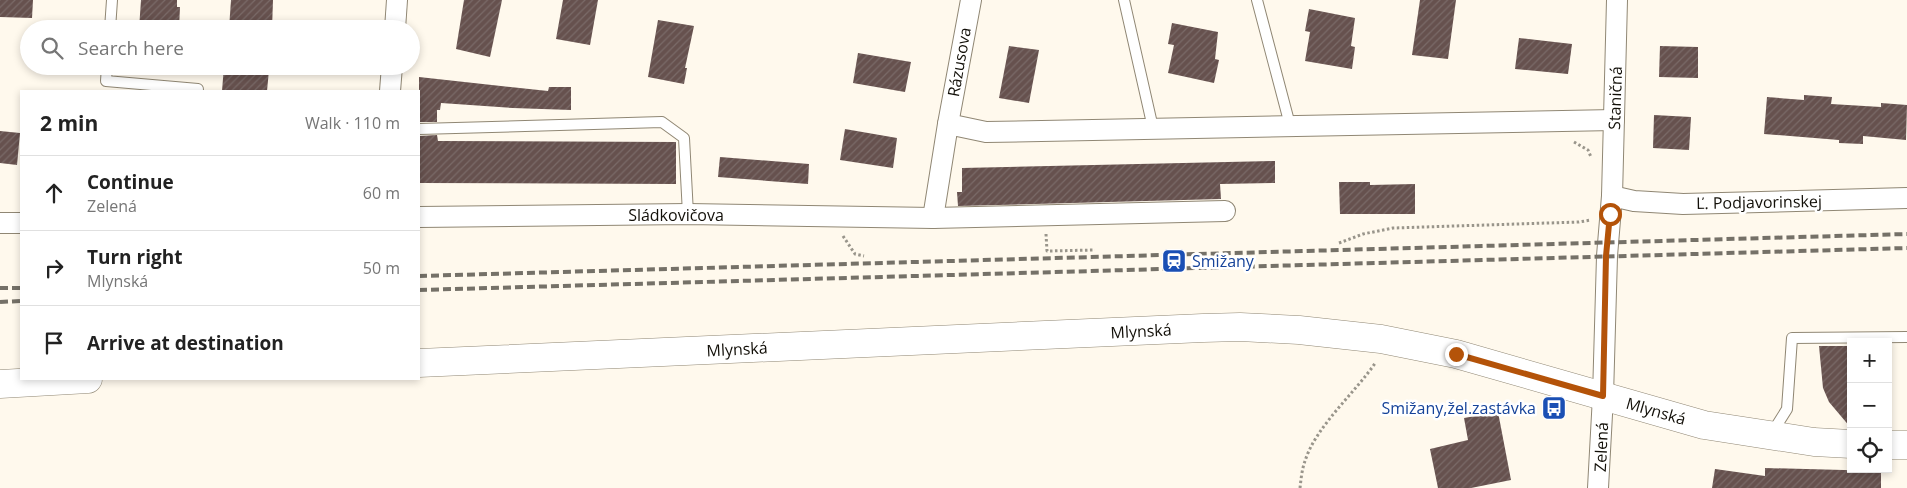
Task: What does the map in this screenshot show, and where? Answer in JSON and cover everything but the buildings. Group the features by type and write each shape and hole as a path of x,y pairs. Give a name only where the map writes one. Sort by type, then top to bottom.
{"street":[{"path":"396,20 398,0"},
{"name":"Rázusova","path":"933,218 971,0"},
{"name":"Staničná","path":"1611,205 1617,0"},
{"path":"390,90 391,75"},
{"path":"948,124 986,132 1614,120"},
{"name":"Ľ. Podjavorinskej","path":"1611,205 1634,201 1683,204 1907,198"},
{"name":"Zelená","path":"1598,488 1603,396 1606,256 1611,205"},
{"name":"Sládkovičova","path":"420,217 688,214 933,218 1225,211"},
{"path":"0,223 20,223"},
{"name":"Mlynská","path":"420,364 1212,328 1300,330 1381,340 1456,354 1704,425 1814,442 1847,444"},
{"path":"0,384 70,380"},
{"path":"1892,445 1907,446"}],"lane":[{"path":"111,20 112,0"},
{"path":"1124,0 1153,128"},
{"path":"1257,0 1290,125"},
{"path":"106,75 106,80 198,89"},
{"path":"420,129 662,122 684,138 688,214"},
{"path":"1770,435 1786,409 1792,338 1907,338"}],"path":[{"path":"1572,140 1588,150 1592,158"},
{"path":"1339,243 1364,234 1393,228 1579,222 1611,205"},
{"path":"1046,251 1095,250"},
{"path":"1300,488 1305,460 1310,449 1329,420 1376,362 1380,352 1381,340"}],"railway":[{"path":"420,276 1907,234"},
{"path":"420,290 1907,248"},
{"path":"0,288 20,288"},
{"path":"0,302 20,301"}],"place":[{"name":"Smižany","path":"1174,261"},
{"name":"Smižany,žel.zastávka","path":"1554,408"}],"route":[{"path":"1456,354 1603,396 1606,256 1610,214"}]}
